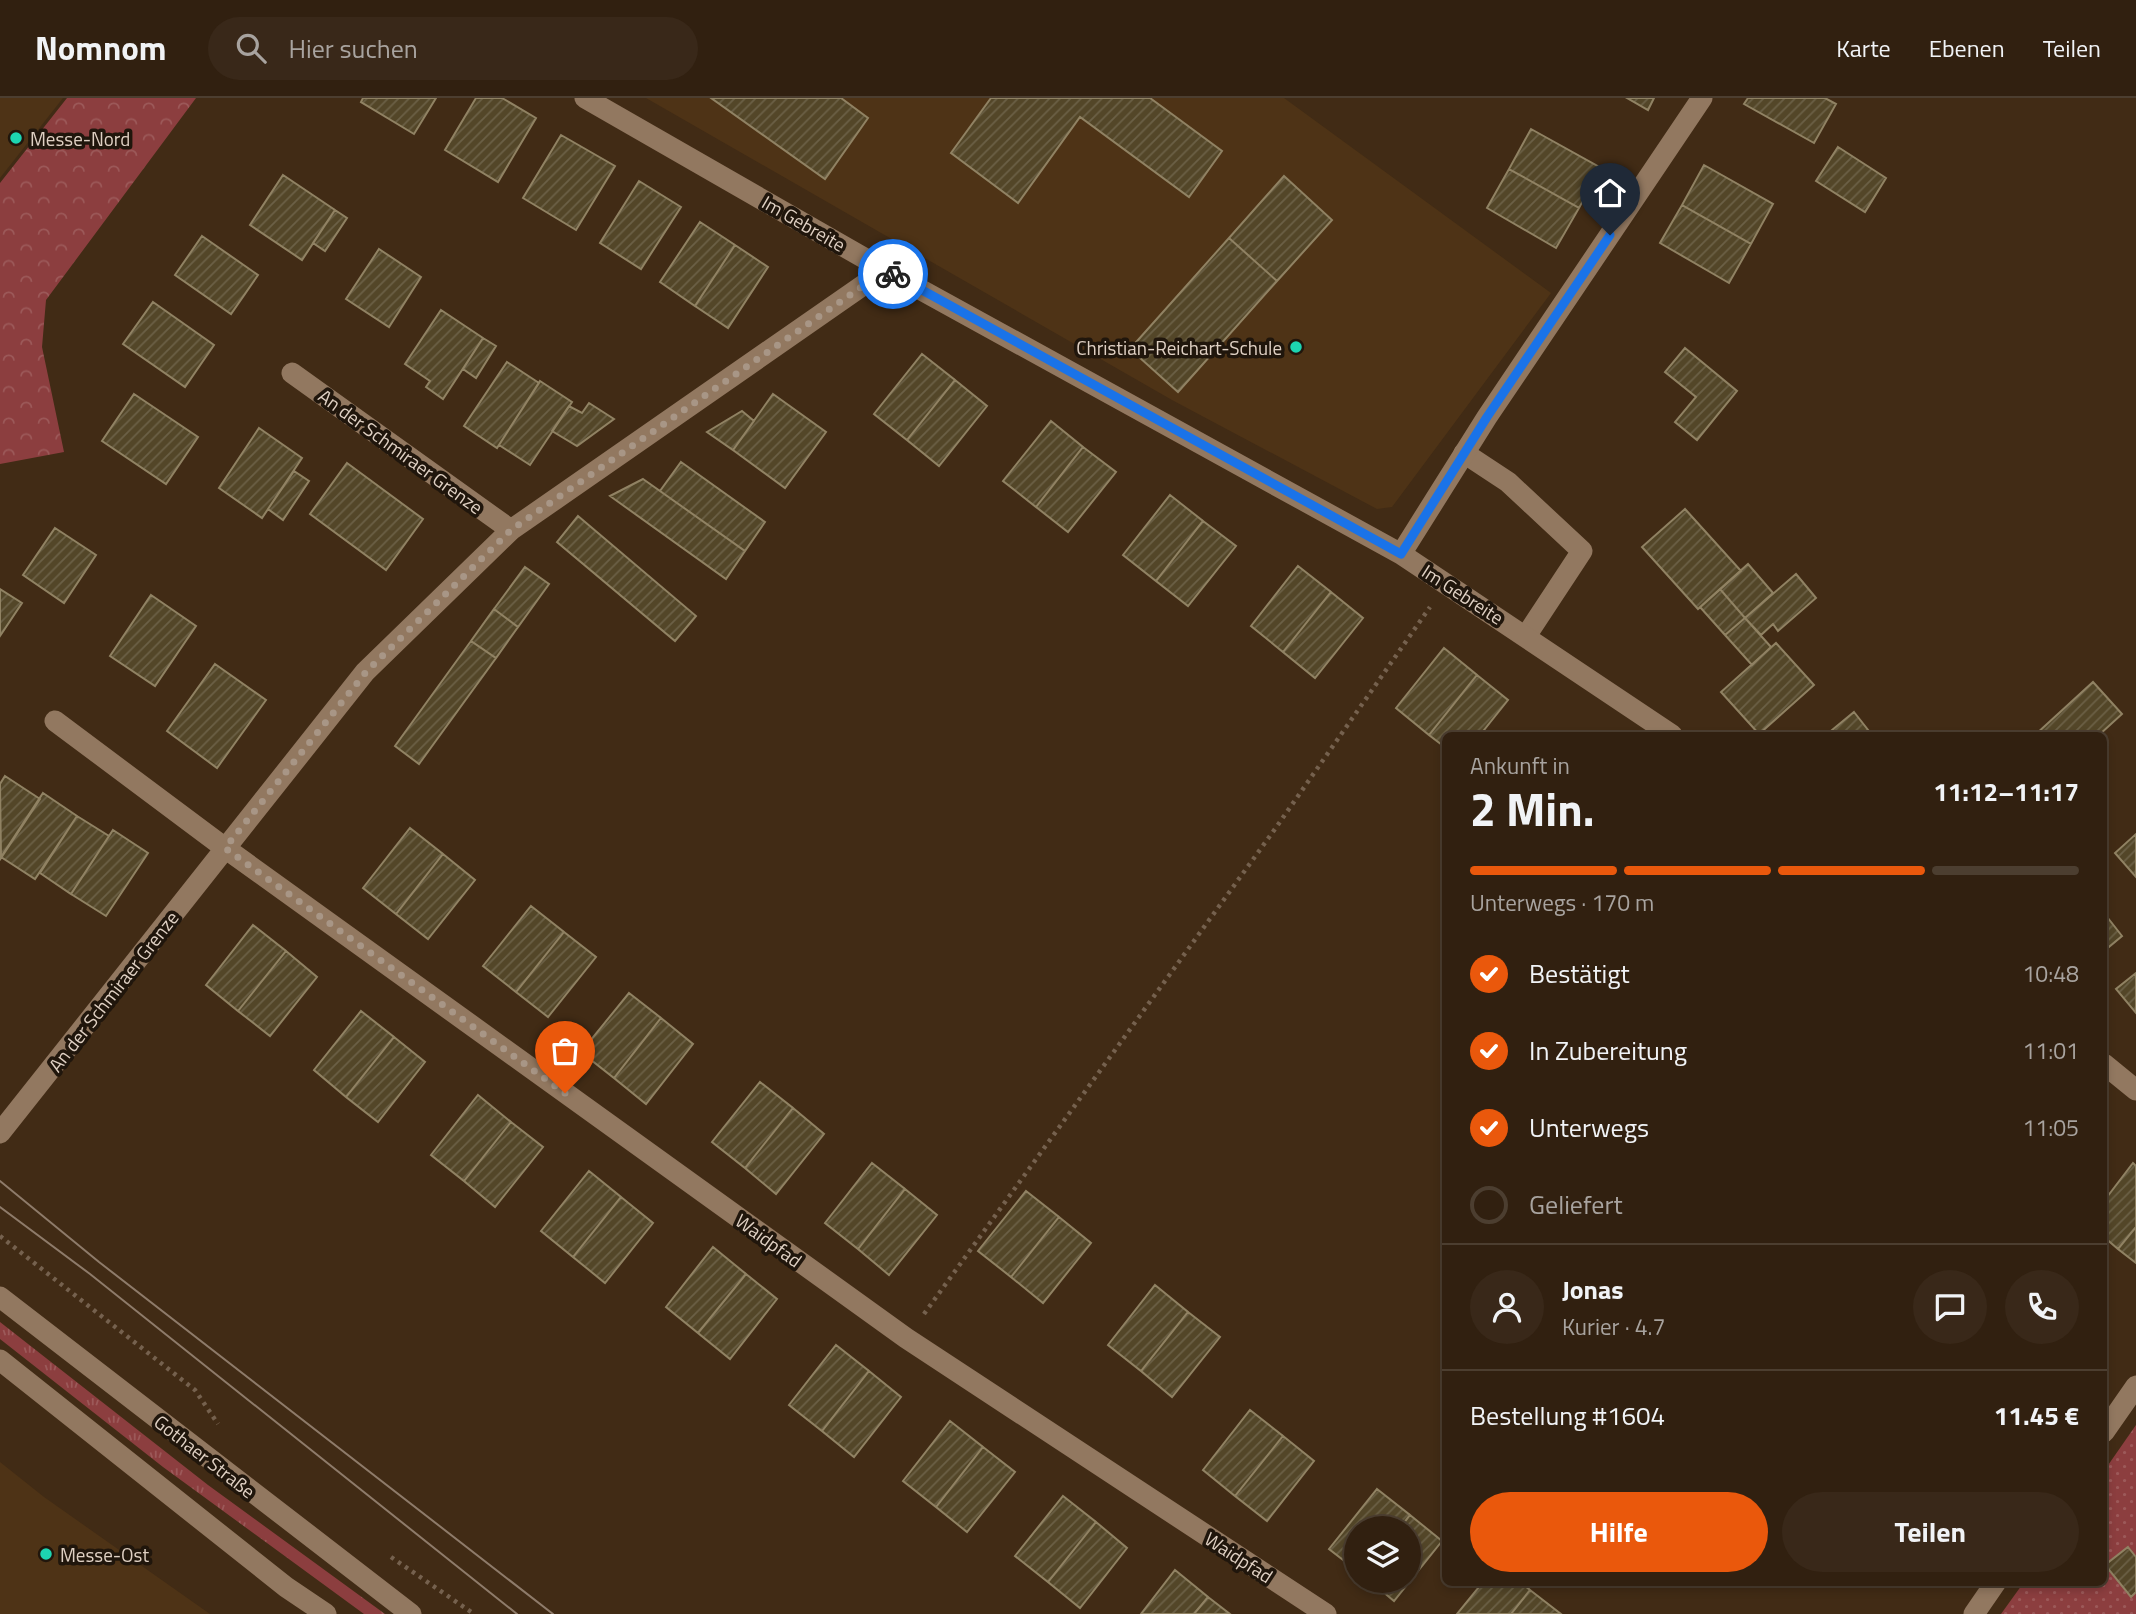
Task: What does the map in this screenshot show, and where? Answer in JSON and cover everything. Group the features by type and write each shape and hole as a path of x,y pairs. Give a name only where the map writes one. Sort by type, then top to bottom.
{"street":[{"name":"Im Gebreite","path":"585,98 886,270 1401,554 1668,732"},
{"path":"1401,554 1464,453 1702,98"},
{"name":"An der Schmiraer Grenze","path":"0,1133 366,672 511,530 886,270"},
{"name":"An der Schmiraer Grenze","path":"292,373 511,530"},
{"path":"1464,453 1507,482 1582,551 1526,636"},
{"path":"55,721 225,848"},
{"name":"Waidpfad","path":"225,848 906,1338 1326,1614"},
{"path":"2107,1066 2136,1090"},
{"name":"Gothaer Straße","path":"0,1297 411,1614"},
{"path":"0,1360 286,1587 326,1614"},
{"path":"2107,1428 2136,1386"},
{"path":"1974,1614 1993,1586"}],"path":[{"path":"906,1338 1275,830 1447,583"},
{"path":"0,1236 195,1390 223,1431"},
{"path":"382,1550 474,1614"}],"shaded area":[{"name":"Messe-Nord","path":"0,98 63,98 0,178"},
{"name":"Christian-Reichart-Schule","path":"646,98 1284,98 1551,293 1392,507 1377,509 1172,400"},
{"name":"Messe-Ost","path":"0,1462 44,1497 210,1614 0,1614"}],"green space":[{"path":"67,98 196,98 46,300 42,347 64,452 0,464 0,183"},
{"path":"0,1322 208,1485 385,1614 364,1614 163,1467 0,1339"},
{"path":"2136,1425 2136,1614 2001,1614 2021,1586 2107,1586 2107,1467"}],"building":[{"path":"363,98 436,98 414,134 361,102"},
{"path":"476,98 502,98 536,118 498,182 445,150"},
{"path":"711,98 841,98 868,118 825,179"},
{"path":"991,98 1150,98 1222,151 1189,197 1080,117 1018,203 951,153"},
{"path":"1627,98 1654,98 1648,110"},
{"path":"1748,98 1825,98 1836,104 1814,143 1744,104"},
{"path":"1531,129 1601,168 1579,208 1509,169"},
{"path":"561,135 615,166 576,230 523,198"},
{"path":"1838,147 1886,178 1865,212 1816,181"},
{"path":"1704,165 1773,204 1751,244 1682,205"},
{"path":"1509,169 1579,208 1556,248 1487,208"},
{"path":"283,175 335,210 302,260 250,225"},
{"path":"1284,176 1332,220 1277,281 1229,238"},
{"path":"639,181 681,207 641,269 600,243"},
{"path":"1682,205 1751,244 1729,283 1660,243"},
{"path":"335,210 347,218 325,251 313,243"},
{"path":"700,222 735,245 695,306 660,282"},
{"path":"202,236 258,275 231,314 175,275"},
{"path":"1229,238 1277,281 1178,392 1130,349"},
{"path":"735,245 768,267 728,328 695,306"},
{"path":"379,249 421,277 389,327 346,299"},
{"path":"153,302 214,345 185,387 123,344"},
{"path":"441,310 483,338 443,399 426,387 430,381 405,364"},
{"path":"483,338 496,346 476,378 463,369"},
{"path":"1685,348 1737,391 1697,440 1675,422 1696,397 1665,372"},
{"path":"922,354 955,380 907,440 874,414"},
{"path":"507,362 539,383 497,448 464,426"},
{"path":"955,380 987,406 939,466 907,440"},
{"path":"540,381 572,402 530,465 499,445"},
{"path":"134,394 198,437 166,484 102,441"},
{"path":"773,394 826,432 785,488 733,450"},
{"path":"589,403 614,419 577,446 552,431 569,406 582,413"},
{"path":"742,411 754,421 733,450 707,432"},
{"path":"1051,421 1083,447 1036,507 1003,481"},
{"path":"259,428 302,458 262,518 219,488"},
{"path":"1083,447 1116,472 1068,532 1036,507"},
{"path":"681,462 765,522 745,551 660,491"},
{"path":"347,463 423,519 386,570 310,514"},
{"path":"294,471 309,481 283,520 268,509"},
{"path":"643,479 745,551 726,579 610,496"},
{"path":"1170,495 1203,521 1156,581 1123,555"},
{"path":"1685,509 1741,571 1698,609 1642,547"},
{"path":"578,516 696,616 675,641 557,542"},
{"path":"1203,521 1236,546 1188,606 1156,581"},
{"path":"55,528 96,555 64,603 23,575"},
{"path":"1748,564 1773,593 1745,618 1720,589"},
{"path":"1298,566 1331,592 1283,652 1251,626"},
{"path":"525,567 549,584 518,627 494,609"},
{"path":"1796,574 1816,598 1778,631 1773,624 1761,635 1745,618"},
{"path":"0,589 22,603 0,636"},
{"path":"1720,589 1745,618 1725,635 1700,607"},
{"path":"1331,592 1363,618 1315,678 1283,652"},
{"path":"151,595 196,626 155,686 110,656"},
{"path":"494,609 518,627 496,658 471,641"},
{"path":"1745,618 1771,647 1752,665 1725,635"},
{"path":"471,641 496,658 419,764 395,746"},
{"path":"1776,643 1814,685 1761,732 1757,732 1721,692"},
{"path":"1444,648 1477,675 1429,735 1396,708"},
{"path":"215,664 266,700 217,768 167,731"},
{"path":"1477,675 1508,700 1482,732 1442,732 1442,745 1429,735"},
{"path":"2093,682 2122,714 2102,732 2038,732"},
{"path":"1854,712 1870,732 1830,732"},
{"path":"5,776 40,799 1,858 0,784"},
{"path":"43,793 77,816 35,879 1,857"},
{"path":"77,816 109,836 71,894 40,873"},
{"path":"410,828 443,854 396,914 363,888"},
{"path":"113,830 148,853 106,916 71,894"},
{"path":"2136,834 2136,877 2115,853"},
{"path":"443,854 475,880 428,939 396,914"},
{"path":"531,906 564,932 516,992 483,966"},
{"path":"2107,917 2122,936 2107,948"},
{"path":"253,925 286,951 238,1011 206,985"},
{"path":"564,932 596,957 548,1017 516,992"},
{"path":"286,951 317,977 270,1036 238,1011"},
{"path":"2136,973 2136,1013 2116,989"},
{"path":"629,993 661,1018 614,1078 581,1052"},
{"path":"361,1011 394,1037 346,1097 314,1070"},
{"path":"661,1018 693,1044 646,1104 614,1078"},
{"path":"394,1037 425,1062 378,1122 346,1097"},
{"path":"760,1082 793,1108 745,1168 712,1142"},
{"path":"478,1095 511,1122 464,1181 431,1155"},
{"path":"793,1108 824,1134 776,1194 745,1168"},
{"path":"511,1122 543,1147 495,1207 464,1181"},
{"path":"872,1163 905,1189 858,1249 825,1223"},
{"path":"2133,1163 2136,1166 2136,1227 2118,1249 2107,1240 2107,1197"},
{"path":"589,1171 621,1197 573,1257 541,1231"},
{"path":"905,1189 937,1215 889,1275 858,1249"},
{"path":"1026,1191 1059,1217 1011,1277 978,1251"},
{"path":"621,1197 653,1223 605,1283 573,1257"},
{"path":"1059,1217 1091,1243 1043,1303 1011,1277"},
{"path":"2136,1227 2136,1263 2118,1249"},
{"path":"713,1247 746,1274 698,1333 666,1307"},
{"path":"746,1274 777,1299 730,1359 698,1333"},
{"path":"1155,1285 1188,1312 1141,1371 1108,1345"},
{"path":"1188,1312 1220,1337 1172,1397 1141,1371"},
{"path":"836,1345 869,1371 822,1431 789,1405"},
{"path":"869,1371 901,1397 854,1457 822,1431"},
{"path":"1250,1410 1283,1436 1235,1496 1203,1470"},
{"path":"950,1421 983,1447 936,1507 903,1481"},
{"path":"1283,1436 1314,1461 1267,1521 1235,1496"},
{"path":"983,1447 1015,1472 967,1532 936,1507"},
{"path":"1377,1489 1410,1515 1409,1516 1355,1516"},
{"path":"1063,1496 1096,1522 1048,1582 1015,1556"},
{"path":"1096,1522 1127,1548 1080,1608 1048,1582"},
{"path":"1421,1524 1442,1541 1421,1567"},
{"path":"1344,1530 1344,1561 1329,1549"},
{"path":"2128,1547 2136,1557 2136,1592 2131,1597 2107,1567 2107,1563"},
{"path":"1175,1570 1208,1597 1194,1614 1141,1614"},
{"path":"1480,1586 1525,1586 1530,1590 1511,1614 1457,1614"},
{"path":"1530,1590 1561,1614 1511,1614"},
{"path":"1384,1593 1400,1593 1394,1601"},
{"path":"1208,1597 1230,1614 1194,1614"}],"tram line":[{"path":"0,1181 99,1262 553,1614"},
{"path":"0,1207 90,1274 517,1614"}],"way so far":[{"path":"565,1093 225,848 366,672 511,530 886,270 893,274"}],"place":[{"name":"Messe-Nord","path":"16,138"},
{"name":"Christian-Reichart-Schule","path":"1296,347"},
{"name":"Messe-Ost","path":"46,1554"}],"route":[{"path":"893,274 1401,554 1487,417 1610,235"}]}
